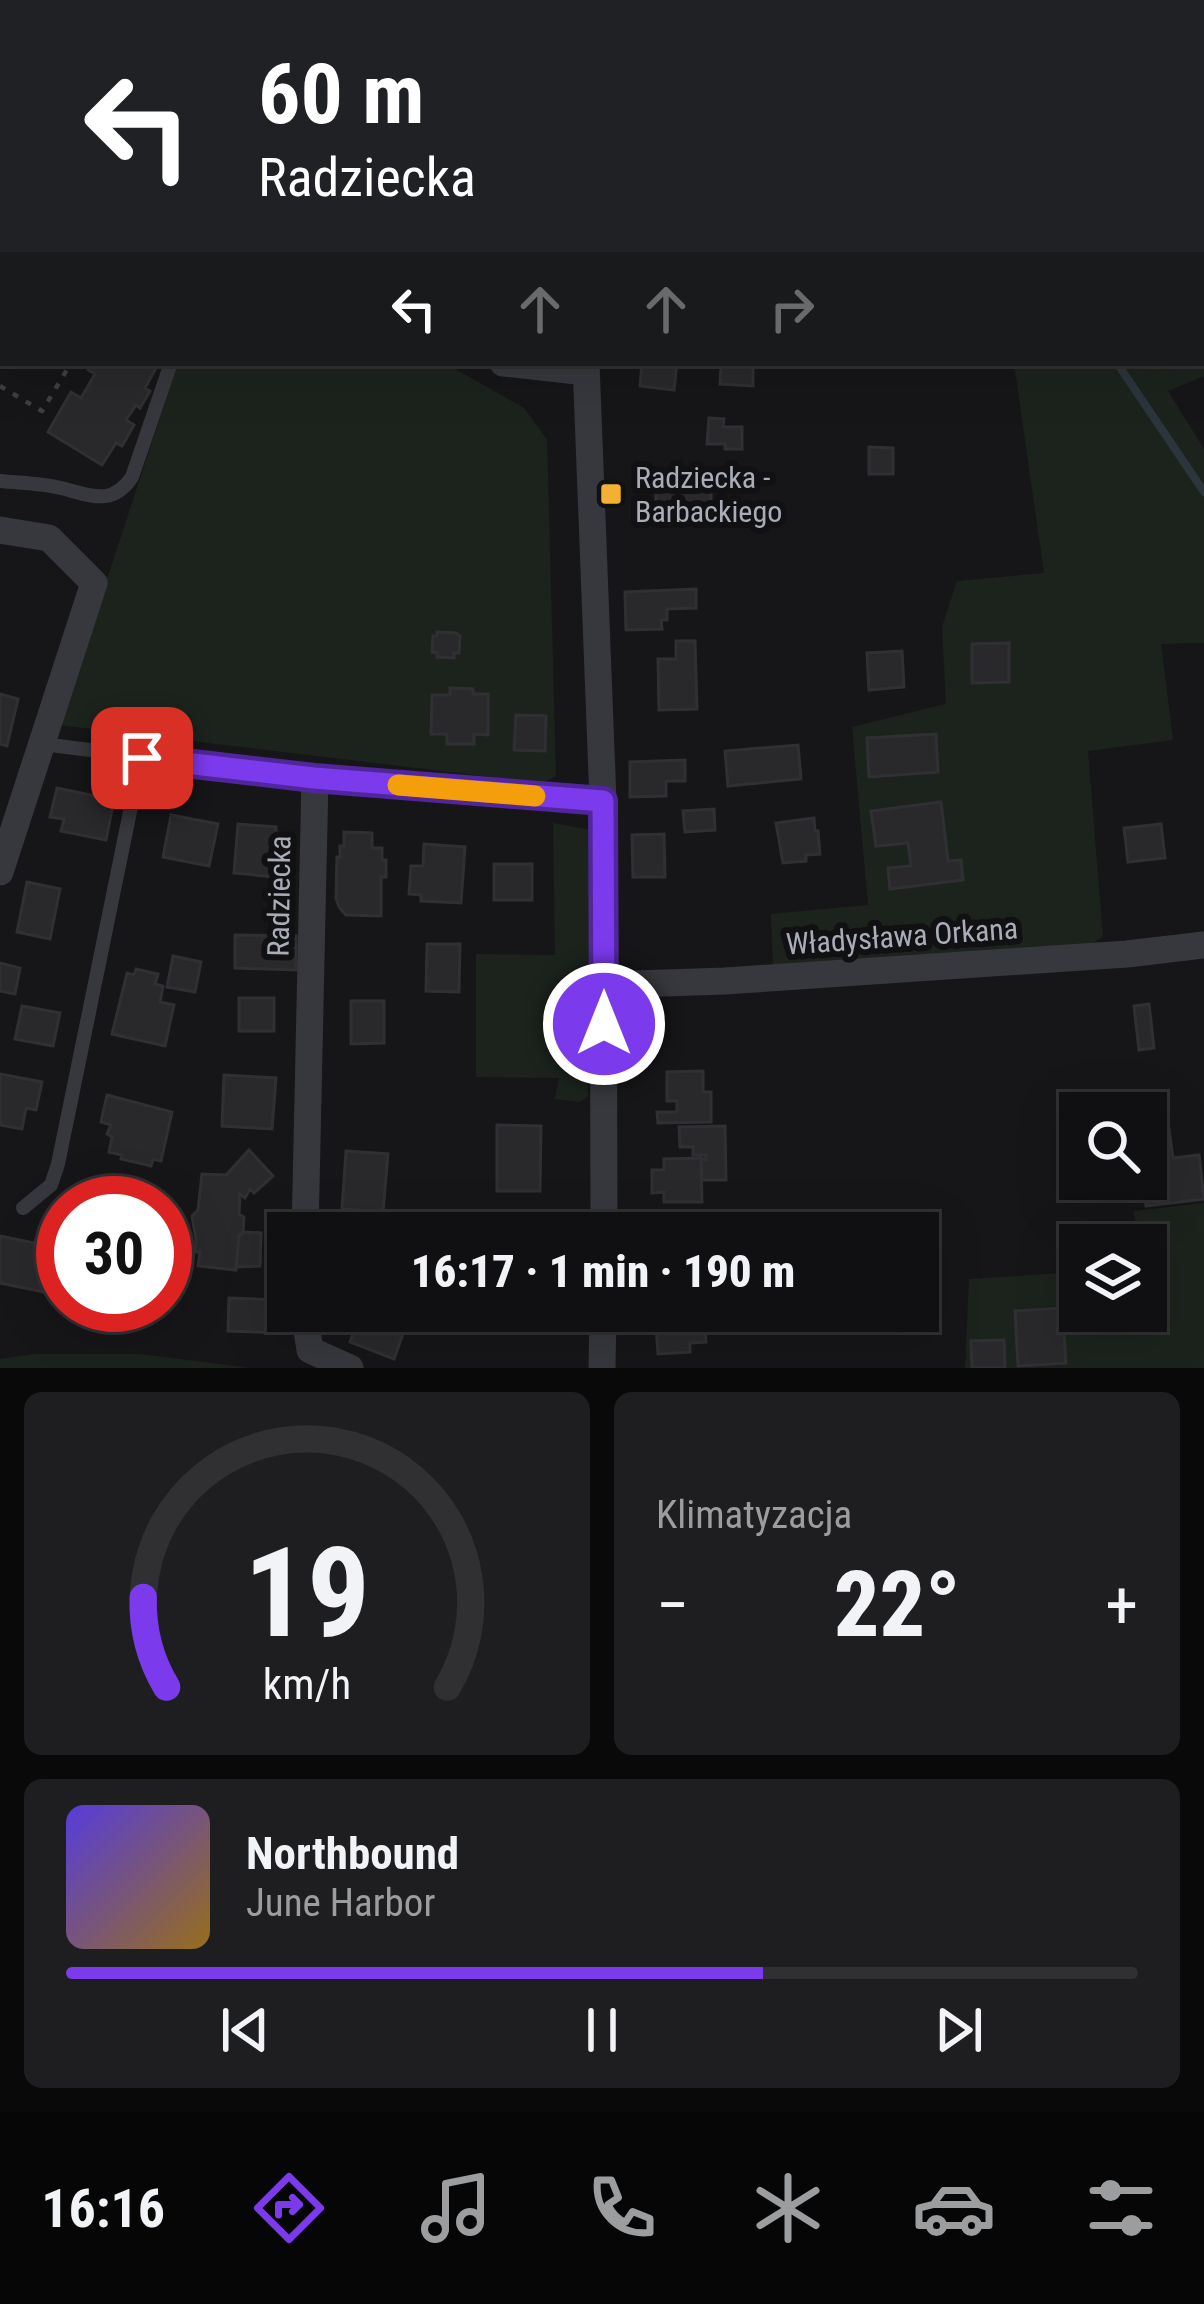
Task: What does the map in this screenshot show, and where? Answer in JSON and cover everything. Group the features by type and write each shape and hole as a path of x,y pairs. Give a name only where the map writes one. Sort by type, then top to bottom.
{"street":[{"path":"586,367 603,801 604,1212"},
{"path":"0,530 49,538 94,583 0,872"},
{"path":"314,778 603,801"},
{"name":"Radziecka","path":"305,1212 314,778"},
{"name":"Władysława Orkana","path":"604,985 725,981 1204,945"},
{"path":"307,1332 310,1350 350,1368"},
{"path":"602,1368 603,1332"}],"lane":[{"path":"0,481 58,487 80,495 122,491 132,477 170,366"},
{"path":"42,745 314,778"},
{"path":"23,1208 51,1185 58,1164 142,758"}],"path":[{"path":"0,386 42,411 69,366"}],"shaded area":[{"path":"177,366 450,366 524,408 547,439 556,776 542,783 59,725","holes":["450,689 473,694 487,735 474,734 473,744 447,744 447,734 431,733"]},
{"path":"1014,366 1204,366 1204,376 1168,391 1204,449 1204,643 1161,644 1173,740 1088,751 1103,937 1080,950 773,967 771,914 868,905 852,727 946,704 942,627 957,581 1044,573"},
{"path":"553,823 590,830 588,1096 580,1102 555,1099 559,1078 476,1077 476,954 555,955"},
{"path":"1204,1203 1204,1368 965,1368 969,1279 1059,1273 1059,1332 1167,1332 1167,1224 1136,1224 1133,1211"},
{"path":"35,1354 140,1354 250,1368 0,1368 0,1359"}],"building":[{"path":"90,366 156,368 145,388 150,391 126,420 134,425 122,446 116,443 102,465 48,432 71,392 81,398 95,374 88,370"},
{"path":"642,366 677,366 674,390 640,386"},
{"path":"721,366 753,367 753,386 720,384"},
{"path":"709,418 724,419 723,427 742,427 742,449 707,444"},
{"path":"869,447 893,448 893,474 869,474"},
{"path":"656,482 711,482 711,515 656,515"},
{"path":"696,589 696,608 667,609 662,629 626,630 625,592"},
{"path":"437,632 460,636 454,658 432,652"},
{"path":"676,641 695,641 697,709 659,710 658,659 676,659"},
{"path":"1009,643 1009,682 972,683 972,644"},
{"path":"902,651 904,687 869,690 867,653"},
{"path":"450,688 488,694 488,735 474,734 474,744 447,744 447,734 431,734 432,695 450,695"},
{"path":"0,694 18,699 7,746 0,744"},
{"path":"516,715 546,716 545,751 514,750"},
{"path":"936,734 938,772 869,777 867,738"},
{"path":"798,745 801,779 728,786 725,751"},
{"path":"685,760 685,781 666,781 666,796 630,797 630,762"},
{"path":"57,788 114,800 106,840 61,831 64,819 50,817"},
{"path":"941,802 948,861 961,860 963,880 890,889 888,868 911,866 908,843 876,846 871,811"},
{"path":"714,809 715,830 685,832 683,811"},
{"path":"171,815 218,824 209,866 163,857"},
{"path":"814,818 820,854 783,863 776,823"},
{"path":"238,824 276,827 276,833 289,834 286,878 234,873"},
{"path":"1161,824 1165,858 1128,862 1124,828"},
{"path":"344,832 372,833 372,848 382,848 386,877 381,877 381,916 346,915 339,907 337,857 344,846"},
{"path":"664,834 665,877 633,877 632,835"},
{"path":"424,844 465,847 461,903 421,901 421,895 409,894 411,866 423,866"},
{"path":"494,864 532,864 532,900 494,900"},
{"path":"27,882 60,889 50,939 17,932"},
{"path":"235,935 296,936 296,970 235,968"},
{"path":"427,944 460,944 459,992 426,991"},
{"path":"173,956 201,962 195,992 167,987"},
{"path":"0,963 20,968 15,994 0,991"},
{"path":"136,969 158,974 155,984 163,986 160,1002 174,1005 165,1046 112,1034 127,973 134,975"},
{"path":"239,998 274,998 274,1031 239,1031"},
{"path":"351,1001 384,1001 384,1043 351,1044"},
{"path":"1149,1004 1154,1048 1139,1050 1134,1006"},
{"path":"22,1006 60,1013 53,1046 15,1039"},
{"path":"703,1071 703,1092 711,1092 711,1122 658,1123 657,1112 677,1112 677,1101 667,1101 667,1072"},
{"path":"0,1074 42,1082 36,1110 26,1108 22,1129 0,1125"},
{"path":"224,1075 276,1078 272,1129 222,1126"},
{"path":"107,1095 172,1112 161,1161 153,1159 151,1166 109,1152 111,1125 101,1122"},
{"path":"1167,1114 1173,1158 1199,1155 1204,1199 1146,1206 1145,1200 1167,1200"},
{"path":"497,1125 541,1126 540,1191 497,1191"},
{"path":"725,1126 726,1180 702,1180 701,1158 706,1160 706,1155 693,1155 693,1147 680,1147 679,1127"},
{"path":"249,1150 273,1176 254,1193 250,1189 245,1198 240,1194 239,1214 244,1217 236,1270 198,1266 200,1252 195,1252 192,1216 198,1210 202,1174 226,1175"},
{"path":"346,1151 388,1154 383,1212 342,1209"},
{"path":"701,1158 702,1202 664,1202 664,1192 652,1193 652,1170 664,1170 664,1159"},
{"path":"243,1232 261,1233 260,1266 236,1267"},
{"path":"0,1236 36,1243 36,1290 0,1283"},
{"path":"229,1298 267,1299 267,1332 278,1333 228,1331"},
{"path":"1059,1308 1066,1363 1018,1366 1015,1311"},
{"path":"354,1332 404,1332 394,1359 350,1342"},
{"path":"656,1332 705,1332 706,1342 690,1343 690,1352 658,1354"},
{"path":"1004,1340 1005,1368 972,1368 971,1341"}],"waterway":[{"path":"1119,366 1204,492"}],"slow traffic":[{"path":"398,785 535,796"}],"place":[{"name":"Radziecka - Barbackiego","path":"611,494"}],"route":[{"path":"142,758 314,778 603,801 604,1024"}]}
